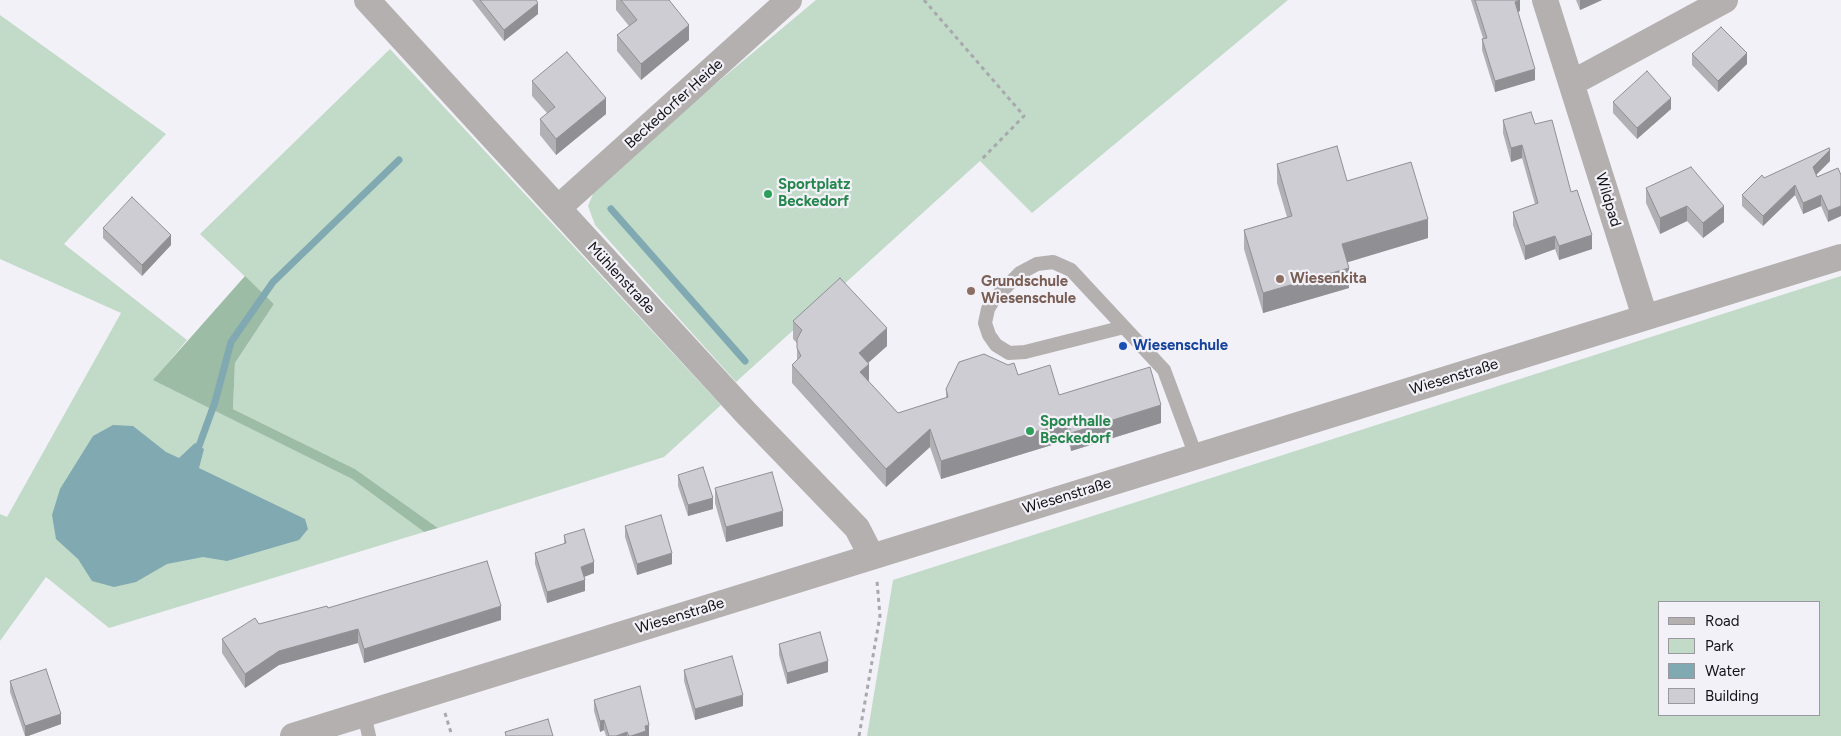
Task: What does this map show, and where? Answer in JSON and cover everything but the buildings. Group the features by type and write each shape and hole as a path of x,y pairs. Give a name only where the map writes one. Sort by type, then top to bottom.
{"street":[{"name":"Mühlenstraße","path":"367,0 747,414 857,528 872,557"},
{"name":"Beckedorfer Heide","path":"558,208 789,0"},
{"name":"Wildpad","path":"1545,0 1645,317"},
{"path":"1572,83 1725,0"},
{"name":"Wiesenstraße","path":"294,736 366,725 872,557 1841,256"}],"lane":[{"path":"1124,327 1025,352 1009,353 996,345 989,335 985,323 988,309 994,299 1020,273 1037,264 1053,262 1072,270 1164,370 1196,456"}],"path":[{"path":"924,0 1024,116 981,160"},
{"path":"859,736 880,616 878,589 872,557"}],"green space":[{"name":"Sportplatz Beckedorf","path":"816,0 1288,0 1032,213 980,161 736,382 595,225 588,206 598,182"},
{"path":"0,15 166,134 64,244 187,340 154,380 352,479 424,532 109,628 46,577 0,641 0,514 7,517 121,313 0,259"},
{"path":"390,49 721,405 664,457 438,528 355,469 233,409 235,363 274,304 200,234"},
{"path":"245,276 274,304 235,363 233,409 355,469 438,528 424,532 352,479 153,380"},
{"path":"1841,276 1841,736 867,736 893,580"}],"water":[{"path":"113,425 133,426 166,452 179,458 195,443 204,449 199,468 305,519 308,529 299,540 227,561 203,557 167,564 136,582 114,587 92,581 78,559 56,539 52,515 60,489 93,436"}],"waterway":[{"path":"199,446 215,402 231,342 273,282 399,160"},
{"path":"611,209 745,361"}],"place":[{"name":"Sportplatz Beckedorf","path":"768,194"},
{"name":"Wiesenkita","path":"1280,279"},
{"name":"Grundschule Wiesenschule","path":"971,291"},
{"name":"Wiesenschule","path":"1123,346"},
{"name":"Sporthalle Beckedorf","path":"1030,431"}]}
